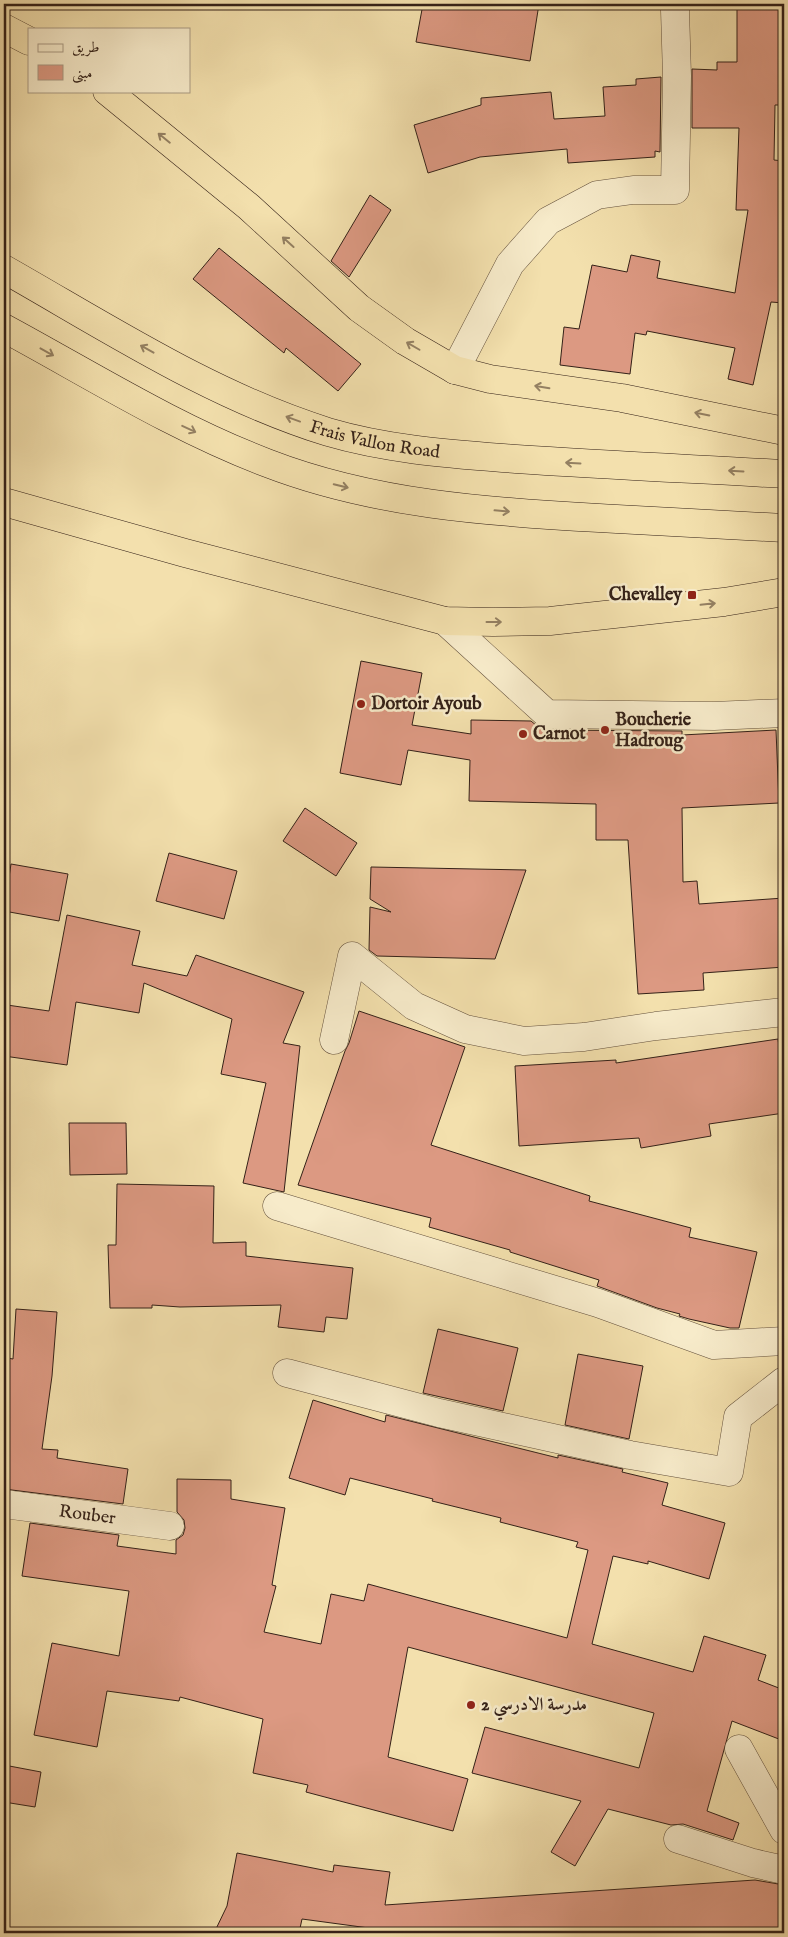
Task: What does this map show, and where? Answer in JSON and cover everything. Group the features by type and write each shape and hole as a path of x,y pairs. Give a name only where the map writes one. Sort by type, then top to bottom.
{"highway":[{"path":"4,28 28,40"},
{"path":"108,92 249,207 359,308 405,341 455,370 490,379 622,398 784,431"},
{"name":"Frais Vallon Road","path":"4,268 128,339 241,400 329,432 435,453 784,474"},
{"path":"4,328 114,391 173,421 269,464 316,479 371,492 451,507 545,515 784,528"},
{"path":"4,502 445,621 550,620 724,602 784,592"}],"street":[{"path":"455,370 510,264 548,221 597,195 634,190 676,190 677,76 675,10"},
{"path":"445,621 547,714 714,716 784,713"},
{"path":"334,1040 352,956 414,1006 465,1030 524,1040 584,1037 656,1026 784,1012"},
{"path":"277,1206 598,1302 714,1345 784,1341"},
{"path":"287,1372 439,1414 630,1455 729,1472 738,1417 784,1381"},
{"name":"Rouber","path":"4,1504 170,1526"},
{"path":"739,1749 784,1830"},
{"path":"678,1839 753,1863 784,1870"}],"building":[{"path":"423,4 539,4 530,61 416,42"},
{"path":"737,4 784,4 784,105 775,105 774,160 784,161 784,303 771,302 753,385 728,379 735,348 647,331 646,335 635,333 630,374 560,365 564,327 579,329 592,265 627,272 631,255 660,261 657,278 735,293 748,210 736,210 739,128 692,128 692,69 717,70 717,62 737,62"},
{"path":"661,77 660,152 655,151 655,157 568,163 567,149 480,157 428,173 414,125 481,105 481,98 551,92 554,119 605,116 603,87 636,85 636,79"},
{"path":"370,195 391,210 349,277 331,261"},
{"path":"219,248 361,364 338,391 286,348 284,353 193,279"},
{"path":"361,661 422,673 412,725 471,734 471,720 531,721 547,730 682,731 682,735 776,730 779,803 682,808 683,882 697,881 699,904 784,898 784,967 703,973 704,990 638,994 628,840 596,840 596,804 469,801 470,760 408,750 401,785 340,773"},
{"path":"305,808 357,843 336,876 283,841"},
{"path":"169,853 237,871 224,919 156,901"},
{"path":"11,864 68,874 59,921 4,911"},
{"path":"371,867 526,870 495,959 377,956 369,950 370,907 391,912 370,899"},
{"path":"67,915 140,931 132,965 187,976 196,955 304,992 283,1043 300,1046 284,1192 243,1183 266,1083 221,1074 232,1019 144,983 139,1013 76,1002 67,1065 4,1056 4,1025 7,1005 49,1011"},
{"path":"359,1011 465,1047 431,1145 590,1196 589,1201 691,1228 689,1237 757,1252 739,1328 730,1328 679,1316 680,1314 657,1308 597,1286 599,1280 510,1252 510,1250 429,1227 431,1218 298,1185"},
{"path":"778,1039 784,1084 784,1113 709,1124 711,1136 641,1148 639,1138 519,1146 515,1066 616,1060 616,1063"},
{"path":"69,1123 126,1123 127,1174 70,1175"},
{"path":"117,1184 214,1186 213,1243 246,1242 246,1256 353,1268 347,1319 326,1317 324,1332 278,1327 281,1305 180,1307 152,1305 152,1308 110,1308 108,1245 116,1245"},
{"path":"16,1309 57,1312 52,1376 42,1449 58,1450 57,1458 128,1469 123,1504 4,1489 4,1382 7,1358 13,1359"},
{"path":"438,1329 518,1348 503,1411 423,1393"},
{"path":"578,1354 643,1366 629,1439 565,1425"},
{"path":"313,1400 385,1422 386,1415 558,1458 558,1455 623,1469 622,1472 668,1483 662,1505 725,1523 709,1579 648,1561 648,1564 613,1556 592,1644 693,1672 704,1636 766,1655 758,1680 784,1690 784,1741 732,1721 707,1811 739,1823 733,1840 683,1824 671,1825 608,1809 575,1866 551,1852 581,1801 472,1773 485,1727 639,1768 654,1713 408,1647 388,1757 468,1779 453,1831 306,1792 308,1785 253,1773 263,1719 180,1697 179,1701 107,1691 97,1747 34,1735 52,1643 119,1656 129,1591 22,1576 30,1523 119,1535 117,1546 176,1554 176,1540 183,1535 185,1528 184,1520 177,1512 177,1479 231,1480 231,1499 285,1508 272,1585 276,1586 264,1632 321,1644 331,1594 364,1601 368,1584 567,1638 588,1550 576,1547 578,1542 500,1522 501,1518 350,1478 345,1495 289,1478"},
{"path":"4,1765 41,1772 35,1807 4,1802"},
{"path":"237,1853 333,1872 334,1865 390,1872 385,1905 755,1880 784,1885 784,1933 391,1933 391,1931 302,1919 299,1933 214,1933 227,1906"}],"place":[{"name":"Chevalley","path":"692,595"},
{"name":"Dortoir Ayoub","path":"361,704"},
{"name":"Boucherie Hadroug","path":"605,730"},
{"name":"Carnot","path":"523,734"},
{"name":"مدرسة الادرسي 2","path":"471,1705"}]}
